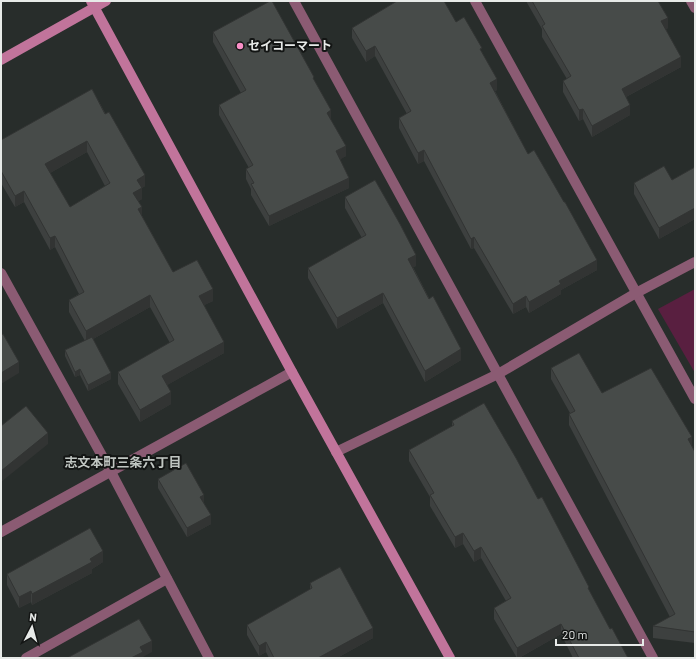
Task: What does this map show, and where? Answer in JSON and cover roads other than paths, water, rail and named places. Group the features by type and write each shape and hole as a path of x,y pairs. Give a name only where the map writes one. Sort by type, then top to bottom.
{"street":[{"path":"1,60 93,4 106,1"},
{"path":"294,1 653,658"},
{"path":"476,1 695,400"},
{"path":"691,1 695,8"},
{"path":"93,4 292,372 450,658"},
{"path":"336,452 498,374 636,293 695,262"},
{"path":"1,273 111,472 209,658"},
{"path":"1,532 292,372"},
{"path":"26,658 168,579"}],"place":[{"name":"セイコーマート","path":"240,46"}],"district":[{"name":"志文本町三条六丁目","path":"123,462"}]}
